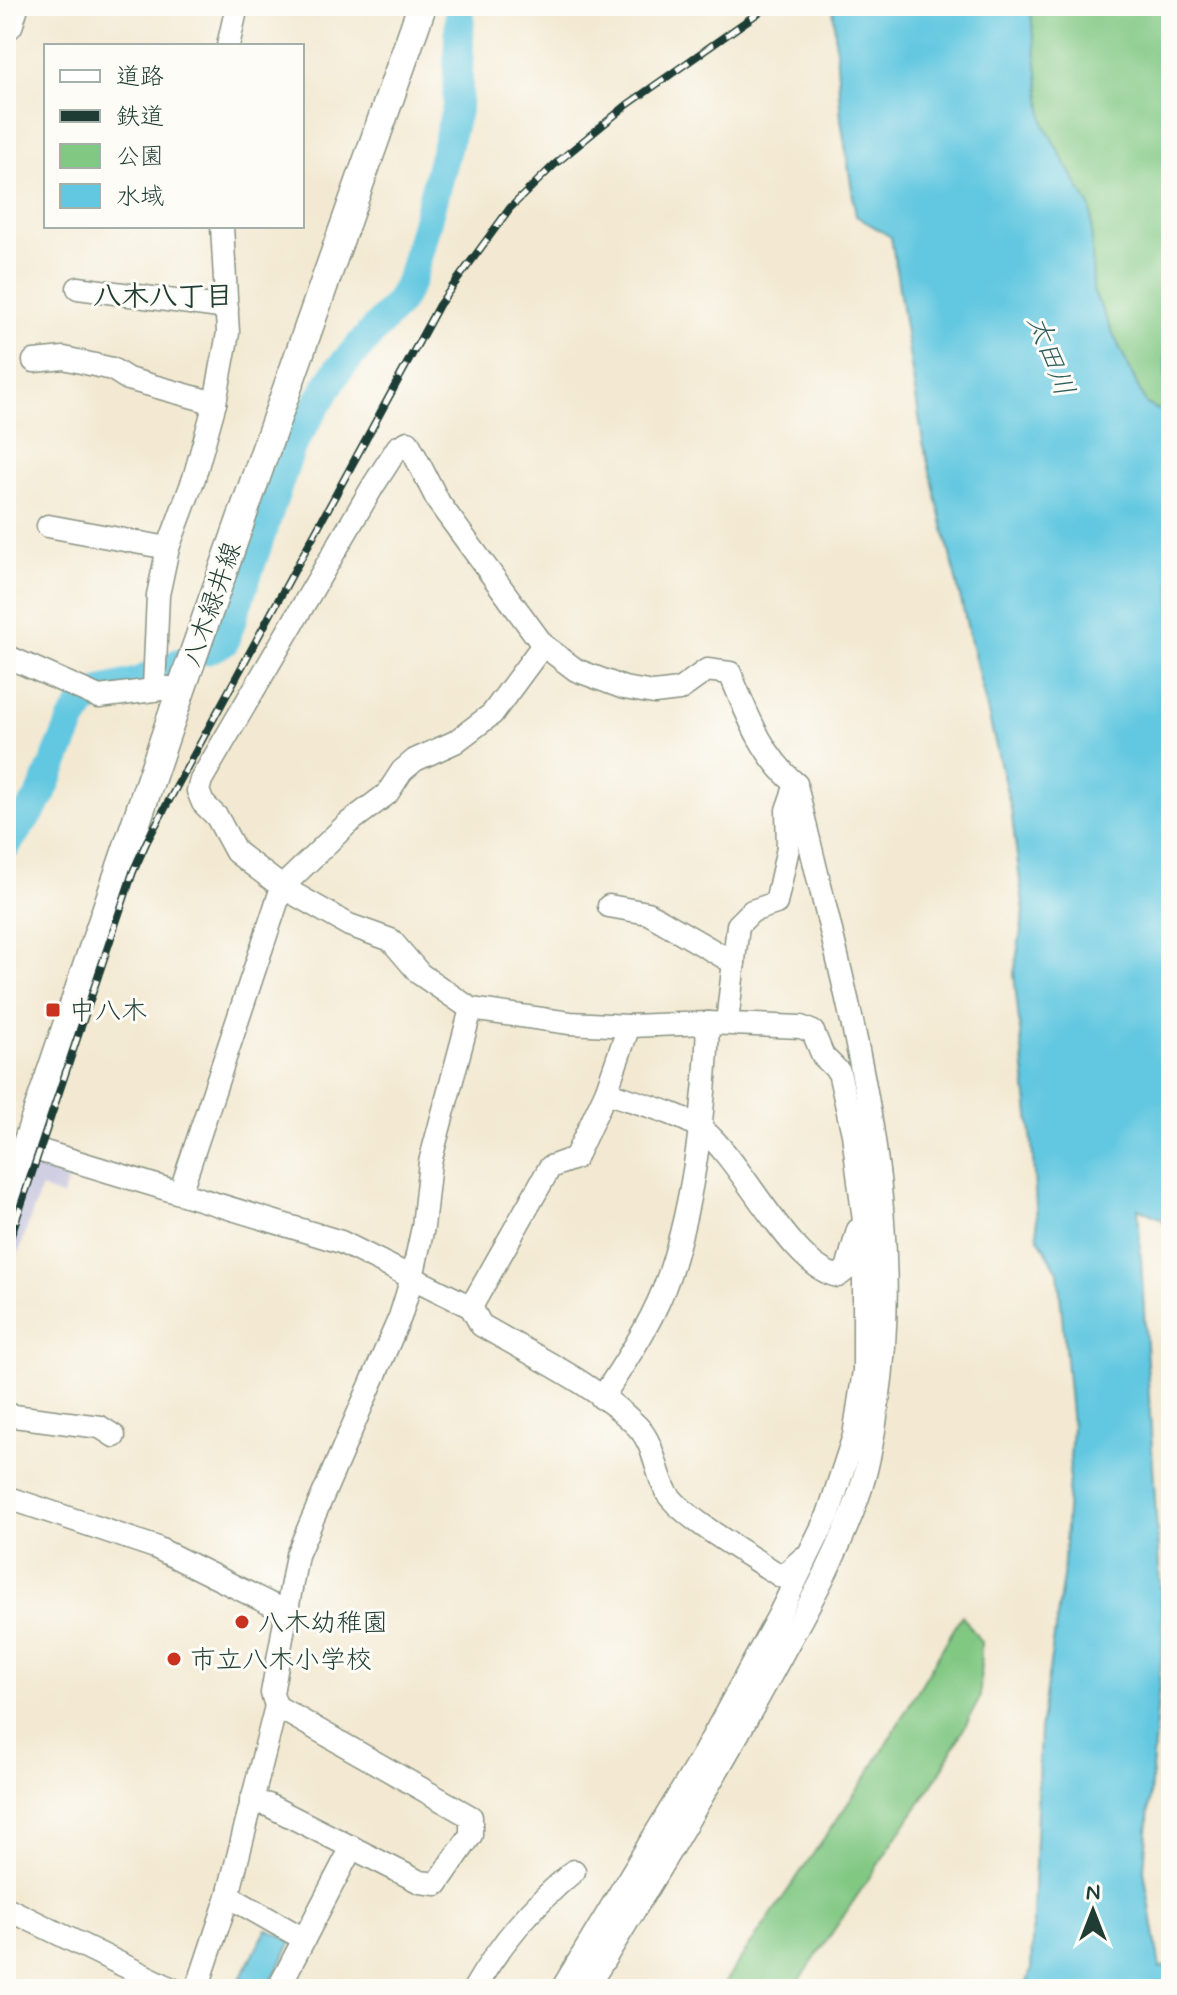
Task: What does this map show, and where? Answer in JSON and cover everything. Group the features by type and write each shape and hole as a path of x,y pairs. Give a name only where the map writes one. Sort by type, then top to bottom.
{"highway":[{"path":"6,23 11,6"}],"main road":[{"name":"八木緑井線","path":"6,1205 161,682 422,6"}],"street":[{"path":"228,44 237,6"},
{"path":"6,656 94,694 161,682 158,595 168,548 194,478 215,403 228,333 222,228"},
{"path":"78,288 227,308"},
{"path":"34,361 64,358 112,369 128,379 215,403"},
{"path":"562,1989 703,1755 811,1551 828,1515 854,1436 864,1371 864,1221 853,1134 839,1072 823,1056 813,1032 801,1027 717,1023 629,1026 570,1023 471,1009 420,974 391,940 349,925 282,887 236,852 198,791 311,591 398,447 408,442 439,503 543,645 576,670 624,688 654,693 679,690 707,670 730,673 753,727 778,769 796,784"},
{"path":"48,526 168,548"},
{"path":"180,1193 282,887 347,824 387,794 402,771 415,760 455,742 492,714 543,645"},
{"path":"586,1989 704,1797 814,1596 858,1497 872,1445 886,1352 886,1237 879,1156 790,760"},
{"path":"602,1398 643,1333 669,1275 707,1090 717,1023 734,963 738,925 752,911 776,903 788,848 787,810 796,784"},
{"path":"609,906 648,913 734,963"},
{"path":"197,1989 228,1896 276,1706 272,1693 284,1611 310,1520 400,1317 412,1278 430,1162 471,1009"},
{"path":"471,1307 550,1167 575,1158 606,1092 629,1026"},
{"path":"606,1092 699,1128 720,1145 780,1229 827,1274 838,1276 847,1269 856,1233 864,1221"},
{"path":"25,1146 341,1242 471,1307 481,1325 602,1398 638,1427 650,1446 667,1493 682,1508 782,1577 821,1542 840,1507 858,1497"},
{"path":"6,1415 100,1427 114,1436"},
{"path":"6,1497 155,1547 284,1611"},
{"path":"251,1801 268,1805 420,1882 437,1884 471,1835 471,1817 276,1706"},
{"path":"278,1989 352,1847"},
{"path":"474,1989 497,1949 524,1916 574,1871"},
{"path":"228,1896 304,1939"},
{"path":"6,1908 172,1989"}],"shaded area":[{"path":"32,1155 72,1163 63,1197 41,1188 6,1288 6,1233"}],"green space":[{"path":"1030,6 1171,6 1171,358 1167,346 1166,413 1146,404 1093,291 1091,209 1044,125"},
{"path":"962,1615 981,1642 980,1698 940,1773 794,1989 720,1989 871,1770"}],"water":[{"name":"太田川","path":"833,6 1030,6 1044,125 1091,209 1093,291 1146,404 1165,413 1166,343 1171,358 1171,1238 1162,1219 1138,1208 1163,1636 1144,1870 1160,1968 1171,1964 1171,1989 1025,1989 1031,1970 1040,1730 1063,1577 1072,1426 1058,1271 1038,1238 1032,1144 1014,974 1024,912 1011,809 923,442 891,237 856,216 841,119"},
{"path":"267,1929 292,1942 267,1989 240,1979"}],"waterway":[{"path":"206,650 224,642 292,444 338,370 399,302 411,280 457,107 460,6"},
{"path":"6,845 40,797 72,721 84,703 105,690 138,682 179,663"}],"railway":[{"path":"6,1250 133,872 147,841 439,305 510,208 554,165 627,105 768,6"}],"place":[{"name":"中八木","path":"53,1010"},
{"name":"八木幼稚園","path":"242,1622"},
{"name":"市立八木小学校","path":"174,1659"}],"district":[{"name":"八木八丁目","path":"163,295"}]}
